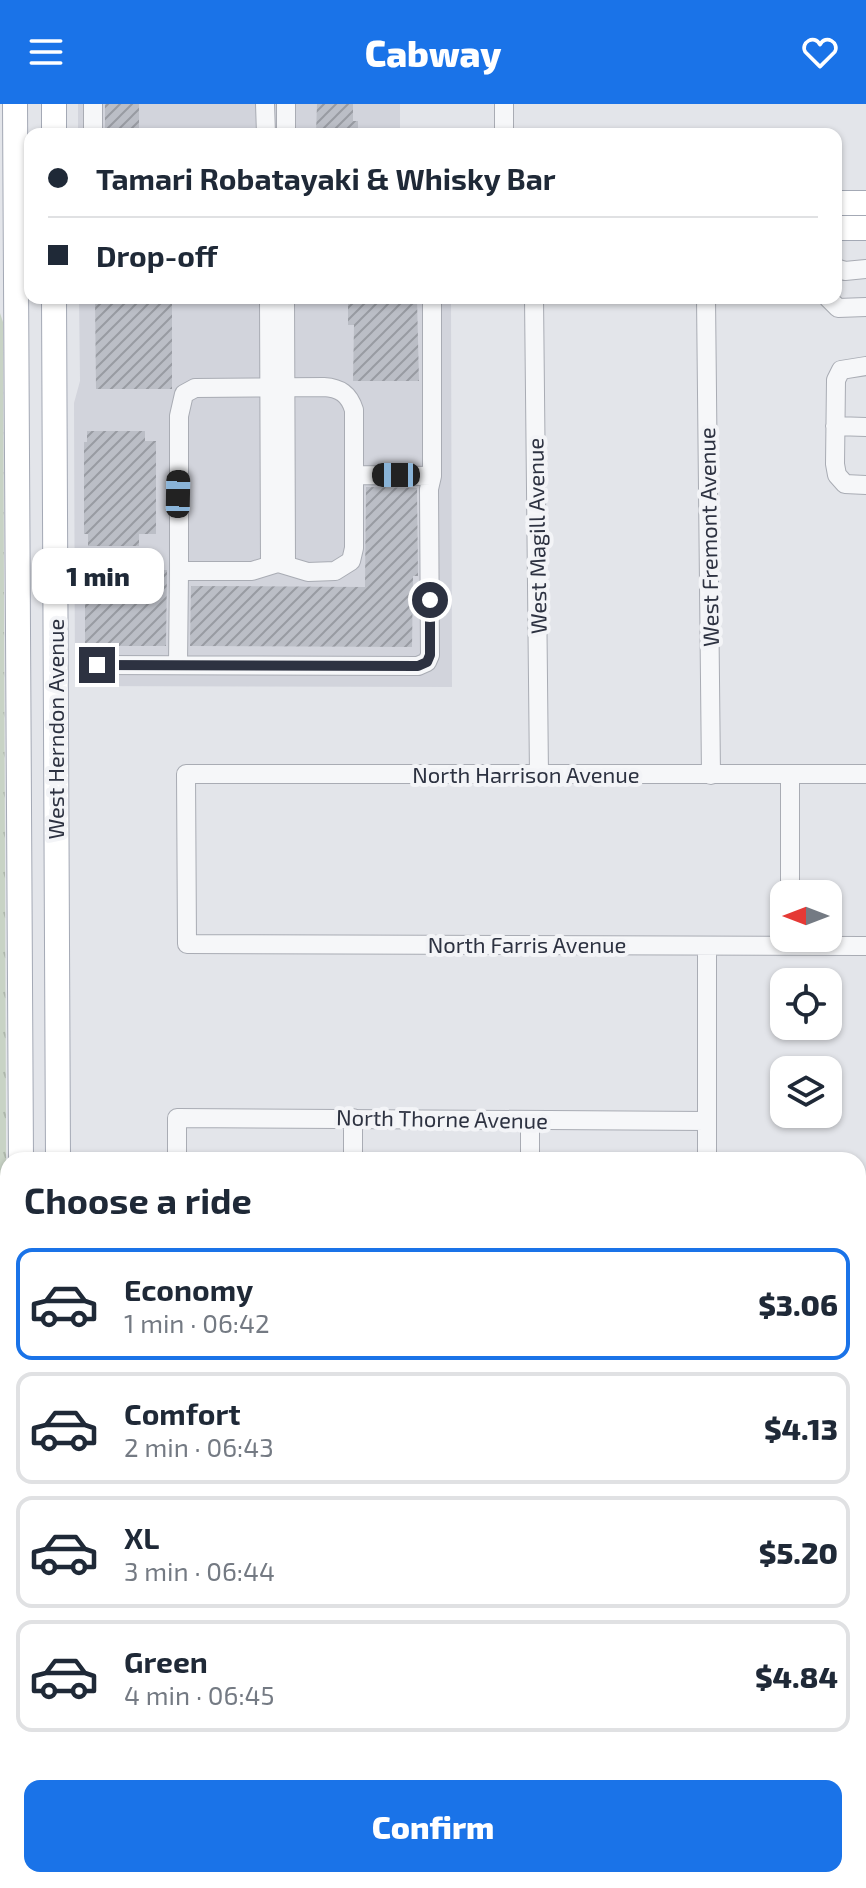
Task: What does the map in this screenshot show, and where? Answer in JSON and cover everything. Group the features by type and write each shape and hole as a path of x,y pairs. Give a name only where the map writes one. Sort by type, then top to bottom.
{"main road":[{"name":"West Herndon Avenue","path":"15,104 21,1152"},
{"path":"54,104 54,128"},
{"path":"842,203 866,203"},
{"path":"842,228 866,228"},
{"name":"West Herndon Avenue","path":"54,304 58,1152"}],"street":[{"path":"93,104 93,128"},
{"path":"265,104 266,128"},
{"path":"286,104 286,128"},
{"path":"504,104 504,128"},
{"path":"842,270 866,269"},
{"path":"270,304 278,387"},
{"path":"278,564 278,387 285,304"},
{"path":"97,665 418,666 427,662 430,655 432,304"},
{"name":"West Magill Avenue","path":"534,304 539,775"},
{"name":"West Fremont Avenue","path":"706,304 711,775"},
{"path":"834,304 838,308 866,307"},
{"path":"866,366 841,370 836,380 835,426 837,475 845,484 866,485"},
{"path":"178,665 179,571 181,399 184,394 195,388 278,387 335,388 345,393 354,410 354,548 351,561 335,571 308,572 278,564 252,571 179,571"},
{"path":"835,426 866,427"},
{"path":"355,475 432,476"},
{"name":"North Harrison Avenue","path":"187,944 186,774 866,774"},
{"path":"790,775 790,880"},
{"name":"North Farris Avenue","path":"187,944 707,946 770,942"},
{"name":"North Farris Avenue","path":"842,944 866,946"},
{"path":"707,946 707,1152"},
{"name":"North Thorne Avenue","path":"177,1152 177,1118 707,1121"},
{"path":"353,1118 353,1152"},
{"path":"530,1120 530,1152"}],"shaded area":[{"path":"78,104 400,104 400,128 78,128"},
{"path":"79,304 451,304 452,687 75,686 74,403 80,381"}],"green space":[{"path":"0,313 3,322 6,1152 0,1152"}],"building":[{"path":"105,104 139,104 139,128 105,128"},
{"path":"317,104 353,104 353,121 358,121 358,128 316,128"},
{"path":"95,304 172,304 172,389 96,389"},
{"path":"348,304 417,304 419,381 353,381 354,325 348,325"},
{"path":"87,431 145,431 145,441 156,441 156,534 139,534 139,546 88,546 88,534 84,534 84,442 87,442"},
{"path":"366,487 417,488 418,576 413,576 412,647 190,646 191,586 365,587"},
{"path":"85,570 167,570 166,646 85,646"}],"route":[{"path":"97,665 418,666 427,662 430,655 430,600"}]}
